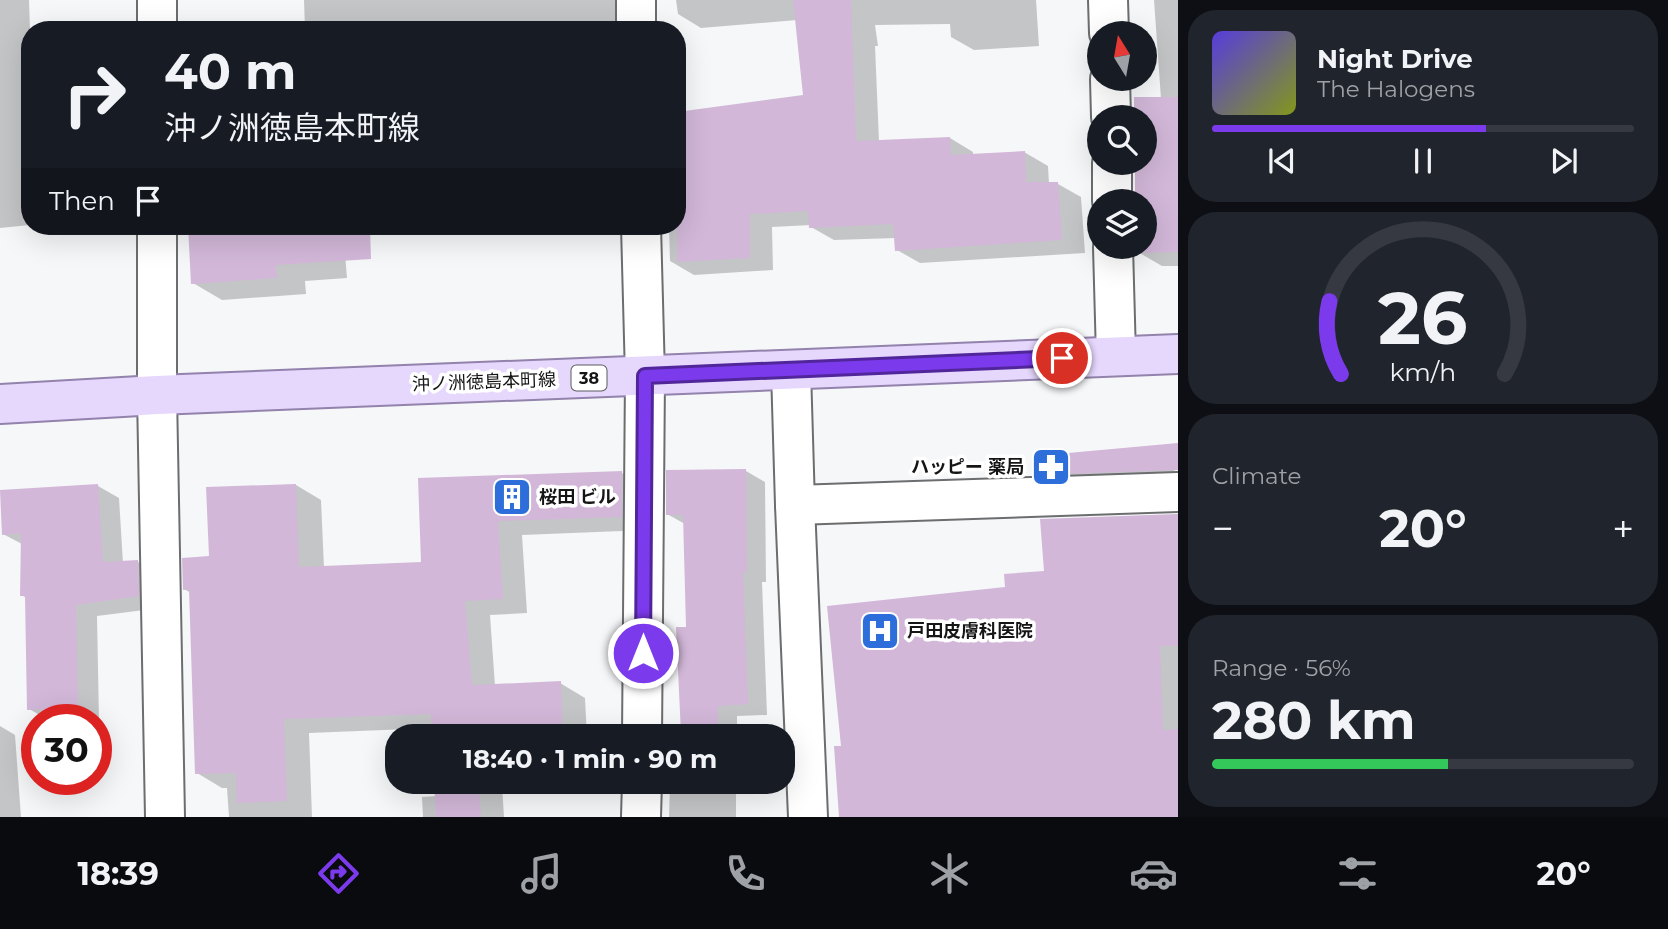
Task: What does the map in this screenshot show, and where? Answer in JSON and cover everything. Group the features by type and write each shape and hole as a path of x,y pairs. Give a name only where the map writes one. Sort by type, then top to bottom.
{"main road":[{"name":"沖ノ洲徳島本町線","path":"0,404 1178,354"}],"street":[{"path":"157,0 157,21"},
{"path":"636,0 636,21"},
{"path":"1108,0 1109,21"},
{"path":"157,235 157,396 165,817"},
{"path":"641,235 645,376 642,724"},
{"path":"1113,259 1115,356"},
{"path":"791,370 808,817"},
{"path":"795,505 1178,492"},
{"path":"641,817 642,794"}],"building":[{"path":"793,0 851,0 856,141 950,137 951,155 1025,151 1026,182 1058,182 1062,240 895,251 893,224 809,228 808,211 750,214 750,258 677,262 677,235 686,235 686,111 803,95"},
{"path":"1134,97 1178,97 1178,252 1157,252 1157,189 1135,189 1135,175 1157,175 1157,105 1134,105"},
{"path":"188,235 370,235 371,259 276,265 277,278 191,284"},
{"path":"1178,443 1178,470 1037,475 1035,456"},
{"path":"746,469 747,571 743,572 748,704 718,706 718,724 681,724 676,627 686,627 683,515 666,515 666,470"},
{"path":"622,471 622,517 498,521 503,599 465,601 472,685 561,681 563,724 431,724 431,714 284,719 287,801 237,803 236,773 195,774 189,589 183,590 182,558 209,556 206,487 296,484 299,567 421,562 418,478"},
{"path":"98,484 103,562 138,560 139,596 76,605 78,704 27,704 25,596 20,596 21,533 2,535 0,490"},
{"path":"1178,514 1178,646 1160,646 1163,730 1178,729 1178,817 839,817 834,746 841,746 827,606 1005,587 1004,574 1044,571 1040,519"},
{"path":"435,794 479,794 481,817 436,817"}],"place":[{"name":"ハッピー 薬局","path":"1051,467"},
{"name":"桜田 ビル","path":"512,497"},
{"name":"戸田皮膚科医院","path":"880,631"}],"route":[{"path":"643,653 645,376 1062,358"}]}
